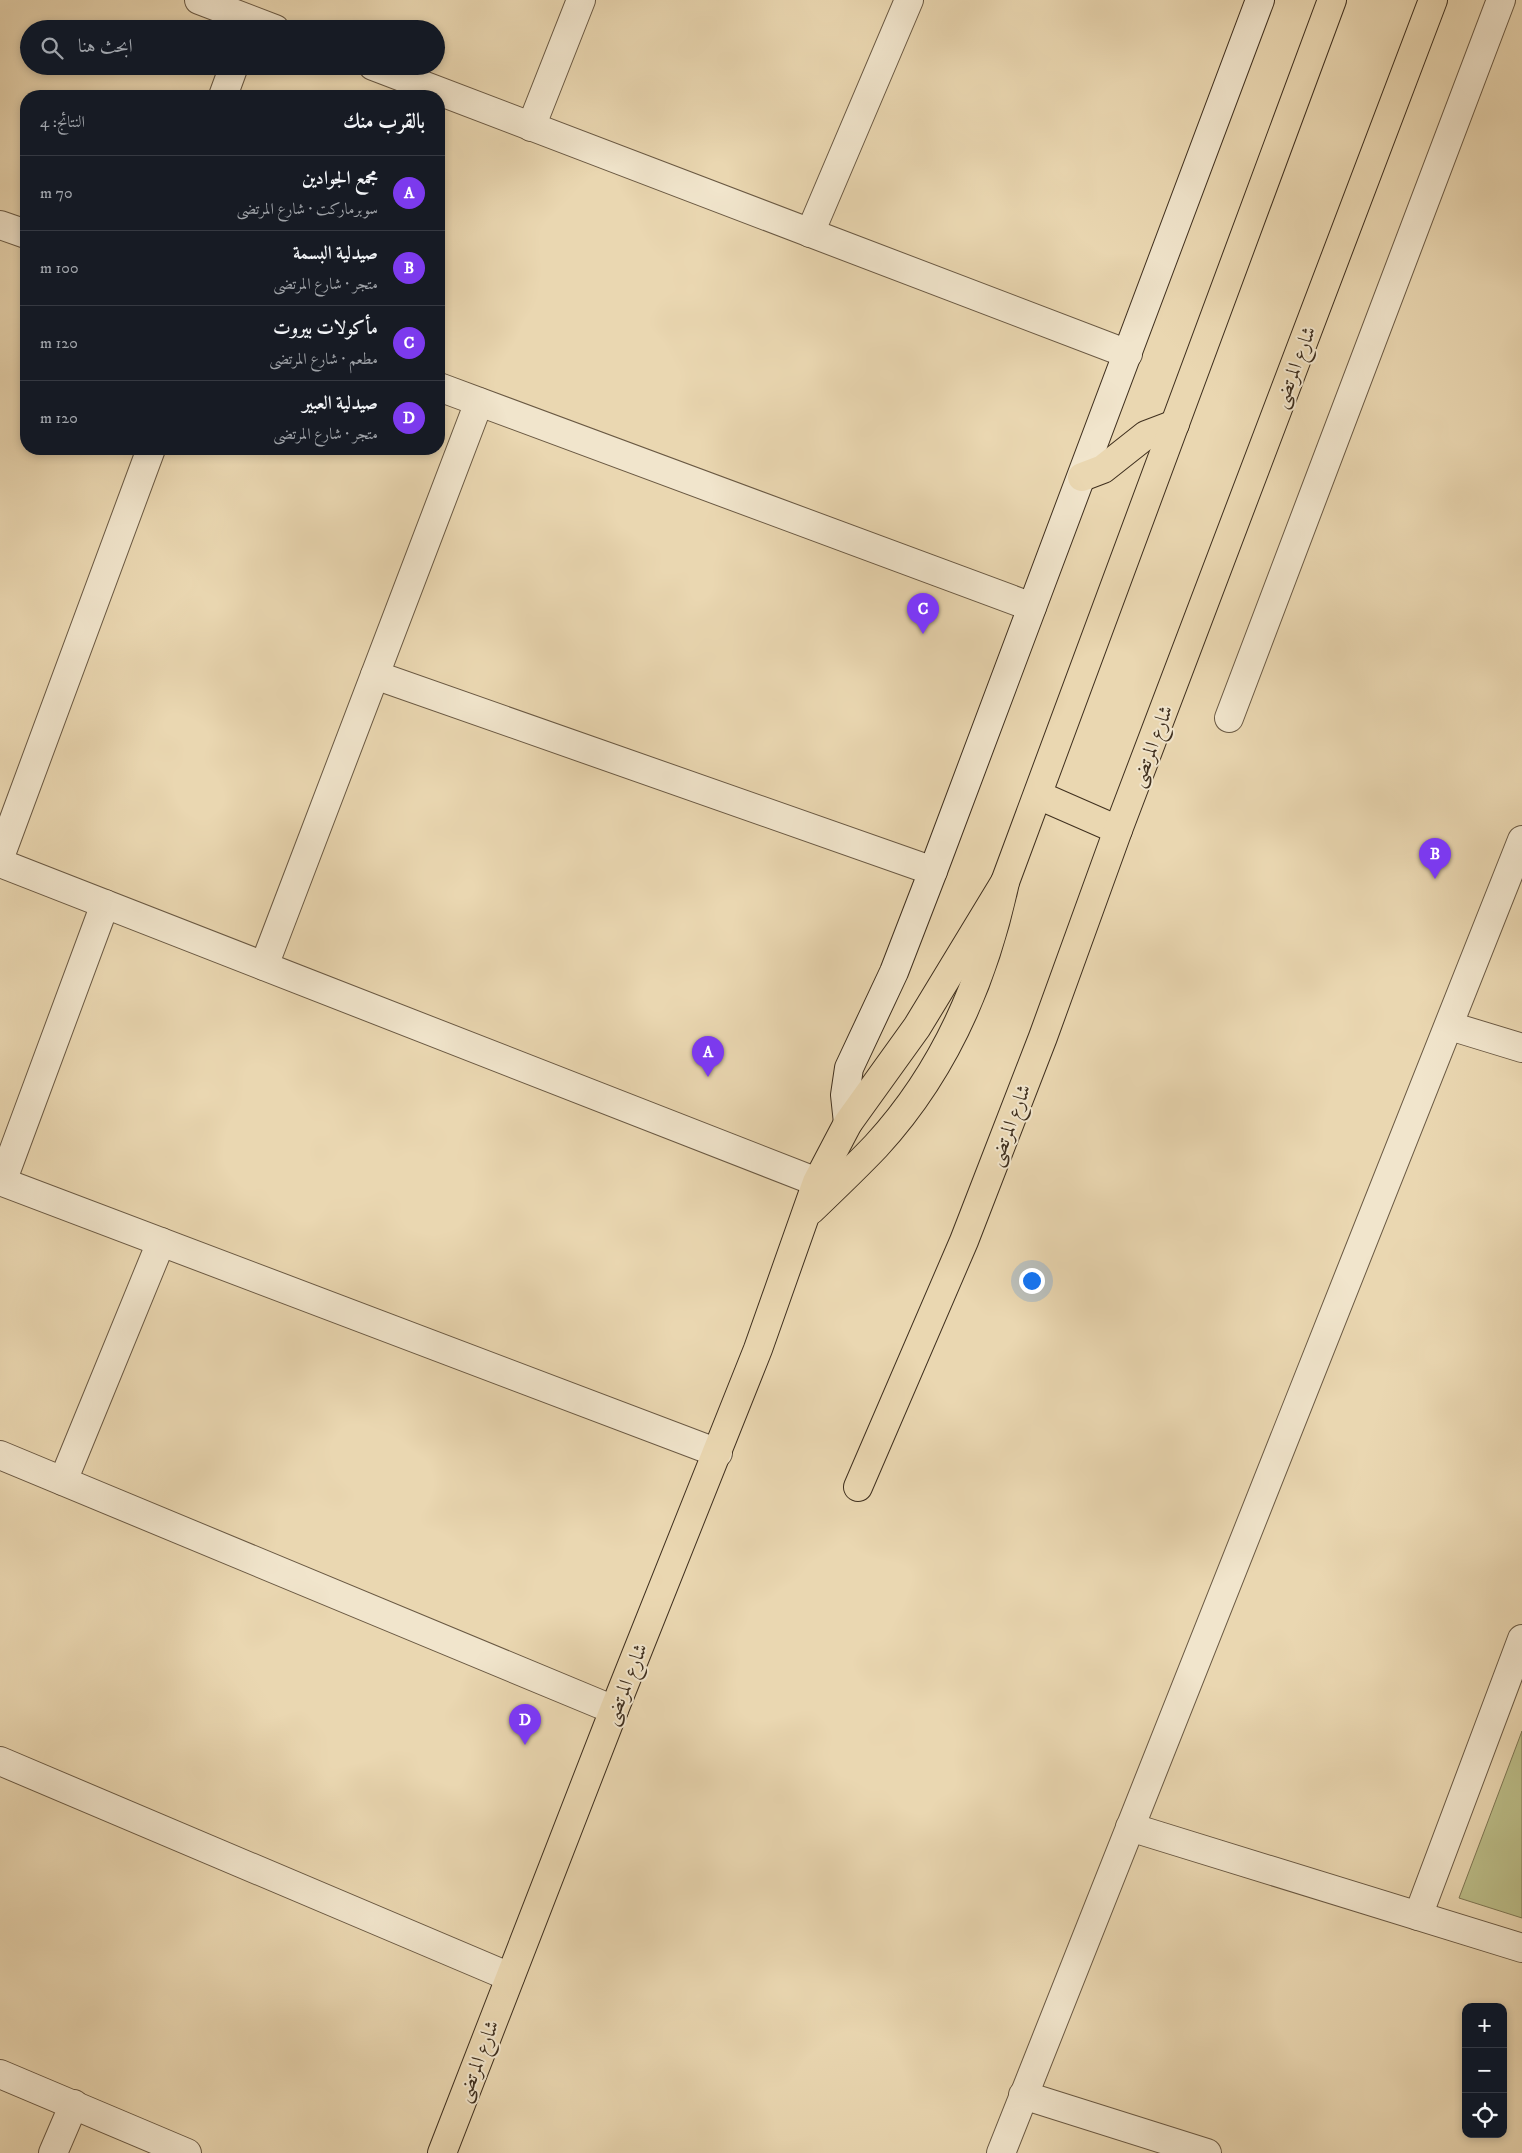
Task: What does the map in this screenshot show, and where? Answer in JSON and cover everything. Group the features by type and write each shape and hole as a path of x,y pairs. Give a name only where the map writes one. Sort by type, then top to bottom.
{"main road":[{"name":"شارع المرتضى","path":"806,1214 876,1145 928,1079 949,1042 975,986 994,928 1005,882 1332,0"},
{"name":"شارع المرتضى","path":"858,1488 964,1241 1043,1037 1118,830 1433,0"},
{"path":"1082,477 1103,469 1146,435 1175,424"},
{"path":"1038,795 1118,830"},
{"name":"شارع المرتضى","path":"442,2153 614,1710 718,1453 777,1300 817,1182 848,1123 917,1027 1005,882"},
{"path":"951,971 975,986"}],"street":[{"path":"199,0 244,20"},
{"path":"531,126 581,0"},
{"path":"810,233 909,0"},
{"path":"848,1123 845,1095 849,1068 894,972 933,871 1260,0"},
{"path":"1229,718 1501,0"},
{"path":"225,90 231,75"},
{"path":"394,75 429,90"},
{"path":"445,96 531,126 1128,354"},
{"path":"0,225 20,232"},
{"path":"445,389 1032,607"},
{"path":"264,966 479,402"},
{"path":"0,857 149,455"},
{"path":"375,675 933,871"},
{"path":"1001,2153 1450,1026 1522,840"},
{"path":"0,863 817,1182"},
{"path":"105,904 1,1181 718,1453"},
{"path":"1450,1026 1522,1048"},
{"path":"63,1481 161,1242"},
{"path":"0,1455 614,1710"},
{"path":"1418,1916 1522,1639"},
{"path":"0,1761 510,1977"},
{"path":"1130,1827 1522,1948"},
{"path":"0,2074 187,2153"},
{"path":"1023,2095 1207,2153"},
{"path":"53,2153 74,2104"}],"green space":[{"path":"1522,1731 1522,1918 1459,1898"}],"place":[{"name":"مأكولات بيروت","path":"923,634"},
{"name":"صيدلية البسمة","path":"1435,879"},
{"name":"مجمع الجوادين","path":"708,1077"},
{"name":"صيدلية العبير","path":"525,1745"}]}
